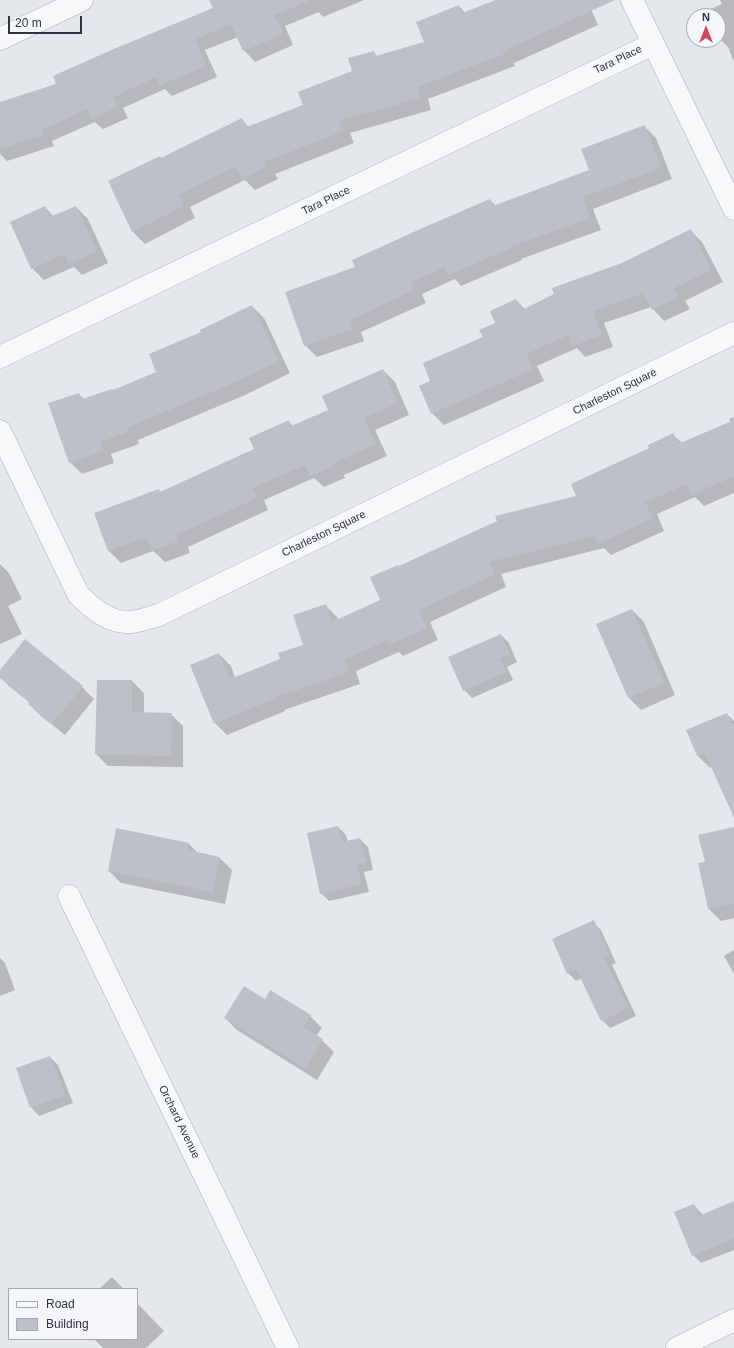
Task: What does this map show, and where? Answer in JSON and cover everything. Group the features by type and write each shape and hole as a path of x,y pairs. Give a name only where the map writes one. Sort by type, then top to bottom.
{"street":[{"path":"0,39 82,0"},
{"path":"632,0 734,209"},
{"name":"Tara Place","path":"0,357 653,44"},
{"name":"Charleston Square","path":"0,431 78,594 89,606 110,619 131,622 159,615 734,333"},
{"name":"Orchard Avenue","path":"69,896 288,1348"},
{"path":"677,1348 734,1320"}],"building":[{"path":"209,0 310,0 274,15 283,34 243,51 231,24 195,39 206,66 160,85 156,77 113,97 118,107 91,119 87,109 42,130 44,135 0,149 0,102 56,84 53,76 213,8"},
{"path":"496,0 615,0 503,51 504,54 417,87 420,98 339,121 343,131 264,162 266,167 242,179 236,166 179,195 184,206 132,232 108,181 160,156 161,158 242,118 247,127 303,105 298,92 352,71 348,58 374,51 376,56 424,42 416,22 459,5 462,13"},
{"path":"645,125 661,168 582,197 590,218 510,247 511,248 448,275 445,267 411,282 414,290 350,320 353,329 304,346 285,292 355,267 352,260 490,199 493,206 589,170 581,149"},
{"path":"45,206 50,217 76,206 97,251 69,264 65,254 31,269 10,222"},
{"path":"691,229 711,270 674,288 678,297 652,310 643,293 593,311 602,335 572,346 568,335 526,354 533,369 431,414 419,386 430,381 423,363 483,337 479,330 495,323 490,311 516,299 522,310 554,294 552,288 622,263"},
{"path":"252,305 279,361 233,383 126,428 128,432 100,442 103,451 69,463 48,403 79,393 82,399 112,389 113,390 156,372 149,354 201,332 200,330"},
{"path":"383,369 398,403 364,418 376,444 333,463 334,466 311,476 305,465 252,488 257,498 176,535 178,541 152,551 147,537 108,551 94,513 159,489 160,492 254,449 249,438 289,420 291,426 328,410 322,396"},
{"path":"734,420 734,476 691,495 687,484 645,502 653,518 598,544 595,536 489,562 495,574 419,610 427,628 390,644 388,640 345,659 349,672 273,698 214,724 190,665 219,653 230,679 280,659 278,653 303,645 293,615 326,604 332,622 380,600 370,577 398,565 399,566 497,521 495,516 576,496 571,484 649,448 648,445 673,433 678,444"},
{"path":"632,609 664,683 628,698 596,624"},
{"path":"501,634 510,654 500,659 506,672 463,691 448,657"},
{"path":"25,639 83,686 52,724 28,704 30,702 0,678 0,670"},
{"path":"97,680 132,680 132,712 172,713 171,756 95,754"},
{"path":"727,713 734,729 734,818 705,753 697,756 686,730"},
{"path":"338,826 342,842 360,838 366,862 357,864 361,884 320,894 307,833"},
{"path":"734,827 734,904 708,909 698,863 705,862 698,835"},
{"path":"116,828 189,843 188,850 220,857 213,892 108,871"},
{"path":"594,920 609,955 604,957 628,1008 601,1021 576,969 567,974 552,939"},
{"path":"244,986 265,999 270,990 311,1015 303,1027 323,1039 305,1068 224,1018"},
{"path":"50,1056 65,1095 30,1108 16,1068"},
{"path":"734,1201 734,1238 692,1256 674,1212 694,1204 699,1216"}]}
